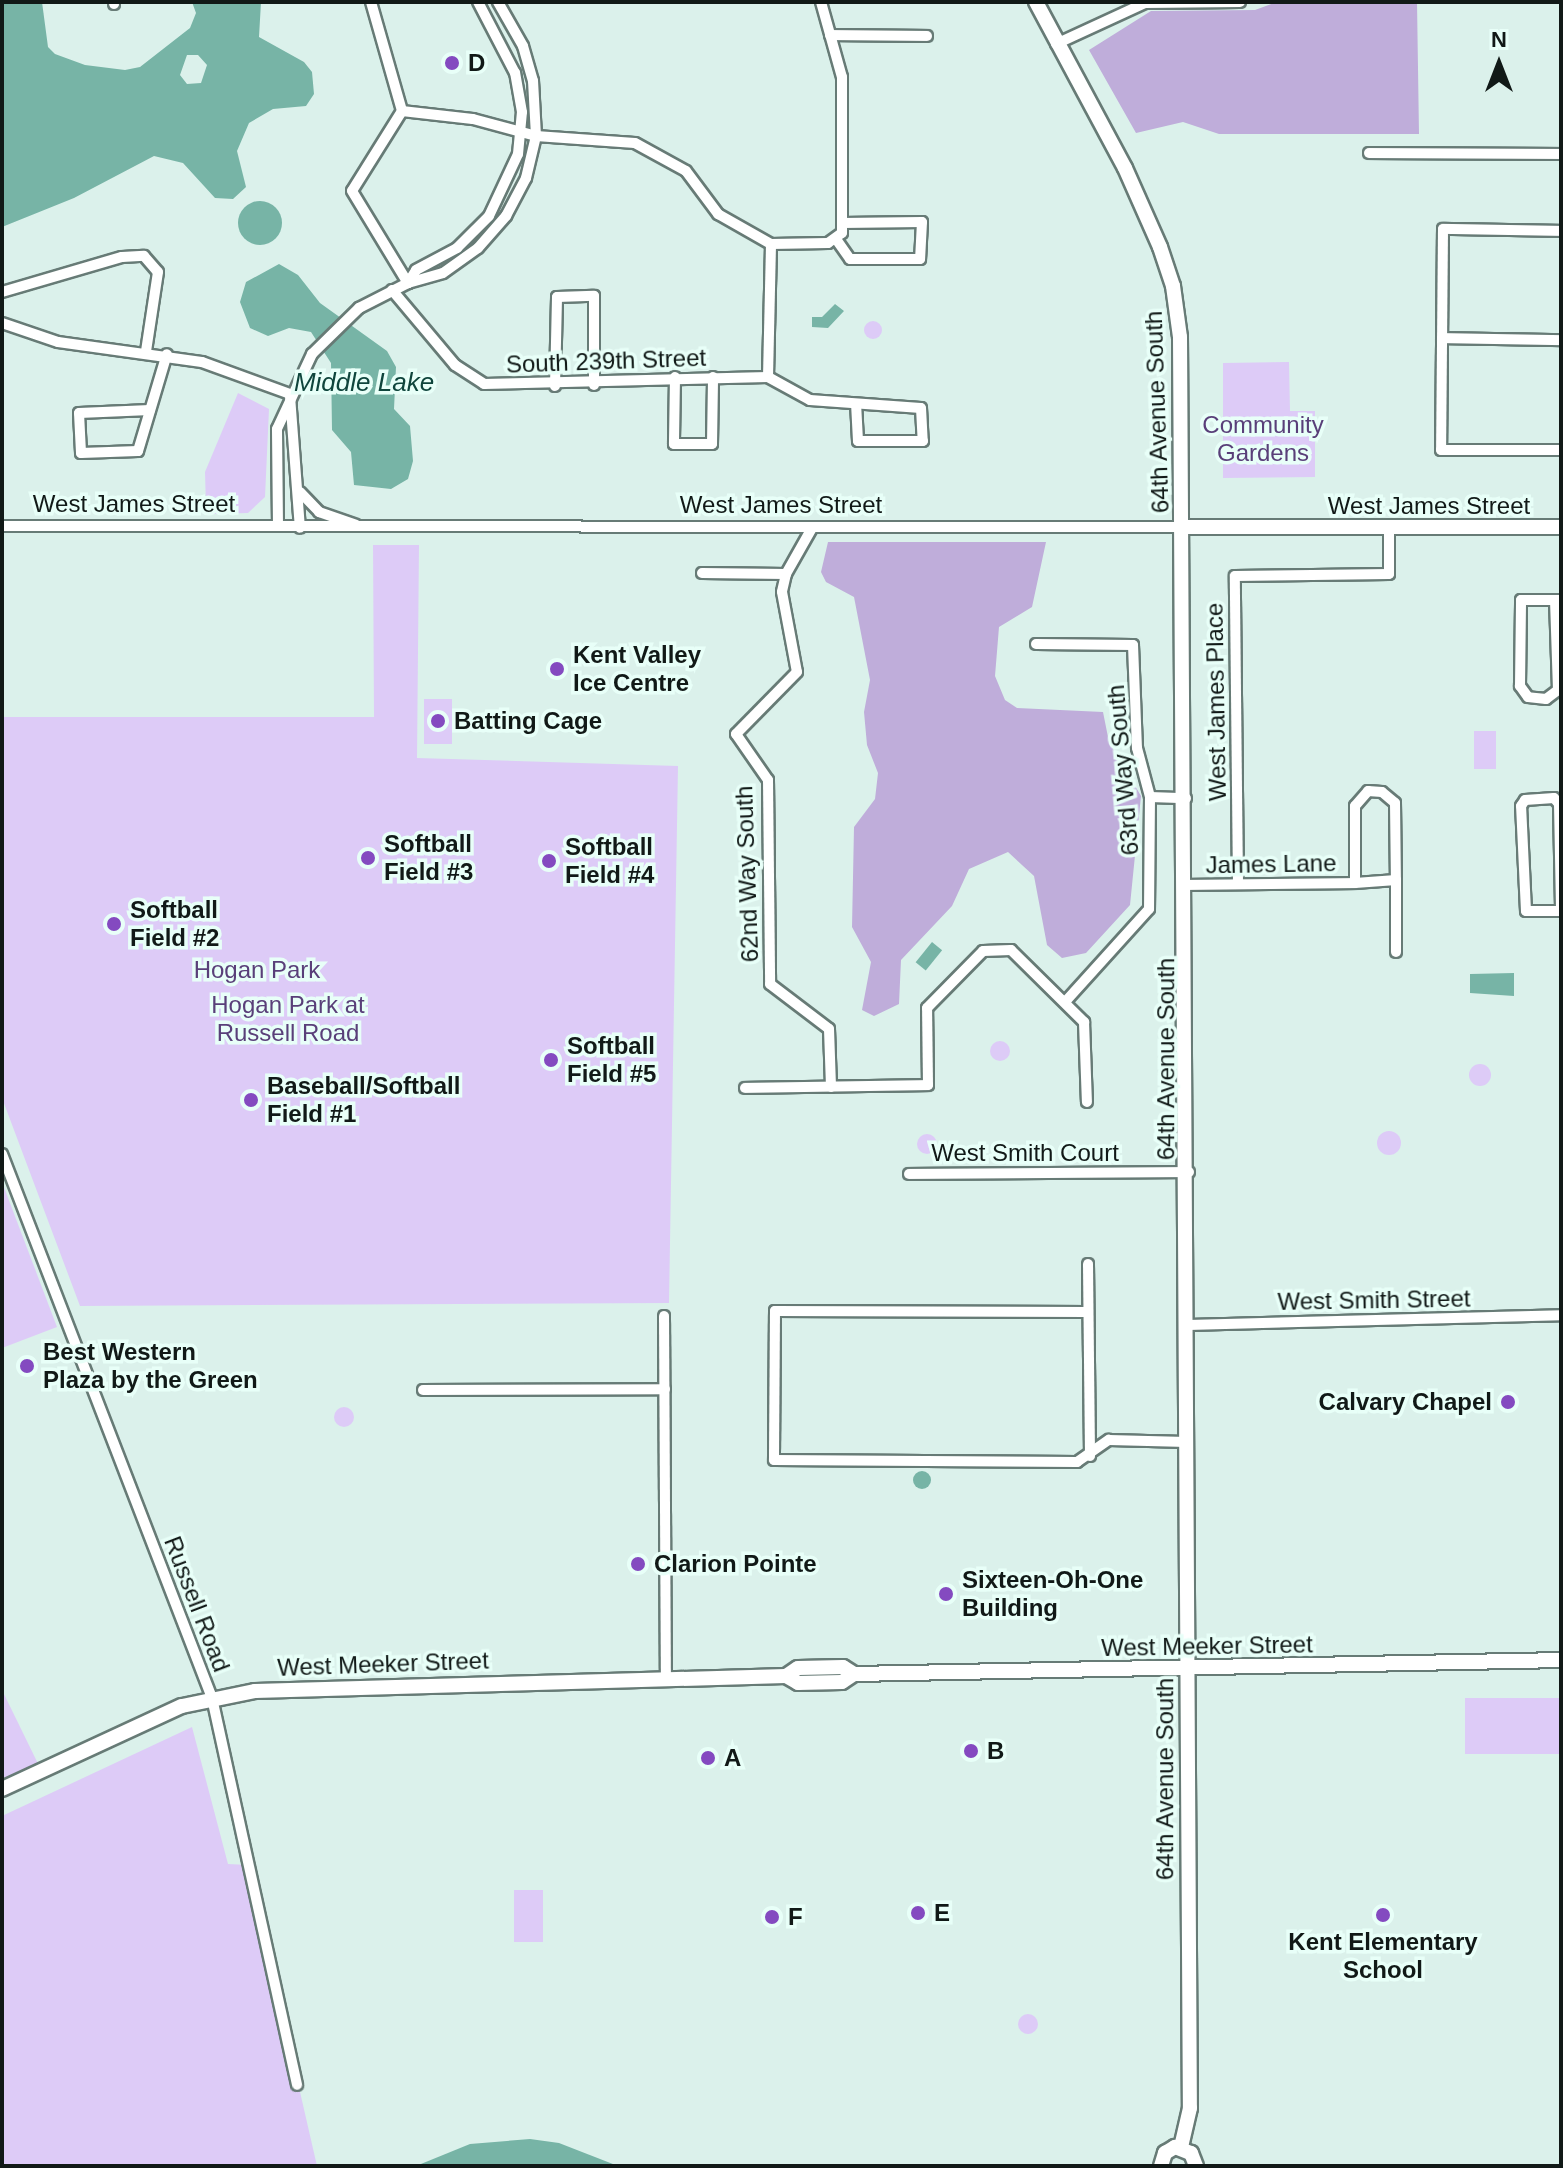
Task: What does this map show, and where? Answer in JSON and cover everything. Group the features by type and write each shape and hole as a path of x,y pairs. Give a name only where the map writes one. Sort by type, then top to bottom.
{"street":[{"path":"371,2 402,111 352,191 408,283"},
{"path":"408,283 416,270 457,248 489,216 511,176 521,132 515,73 478,2"},
{"path":"278,526 277,429 290,394 312,354 346,317 392,290 443,273 493,233 517,197 536,136 529,63 498,2"},
{"path":"821,2 842,77 842,223 836,239"},
{"name":"64th Avenue South","path":"1036,2 1125,168 1173,286 1180,337 1189,1172 1187,1669 1190,2108 1181,2147"},
{"path":"1056,44 1145,3 1240,2"},
{"path":"830,35 927,36"},
{"path":"402,111 473,119 536,136 635,143 663,155 686,171 718,214 771,244 836,239"},
{"path":"1369,153 1561,154"},
{"path":"836,239 850,259 920,259 922,222 842,223"},
{"path":"1561,231 1443,229 1441,450 1561,450"},
{"path":"768,377 771,244"},
{"path":"2,292 122,257 144,256 158,272 146,351"},
{"name":"South 239th Street","path":"392,290 470,377 510,387 594,385 675,377 768,377 810,400 856,406 921,408 923,441 858,441 856,406"},
{"path":"555,386 557,297 582,296 594,296 594,385"},
{"path":"2,323 58,342 167,354 290,394"},
{"path":"1442,338 1561,340"},
{"path":"150,410 79,413 81,453 138,451 167,354"},
{"path":"675,377 674,444 712,444 713,377"},
{"path":"290,394 300,492 300,528"},
{"path":"300,492 319,512 366,528"},
{"name":"West James Street","path":"2,526 1561,527"},
{"name":"62nd Way South","path":"812,528 786,574 783,608 797,672 736,734 768,780 770,984 829,1029 831,1087"},
{"name":"West James Place","path":"1238,884 1235,576 1389,574 1389,528"},
{"path":"702,573 786,574"},
{"path":"1521,600 1558,600 1558,690 1546,699 1528,697 1520,686 1521,600"},
{"name":"63rd Way South","path":"1036,644 1133,645 1137,748 1150,797 1149,909 1065,1002"},
{"path":"1355,883 1355,806 1368,791 1382,792 1395,803 1396,952"},
{"path":"1150,797 1186,798"},
{"path":"1554,798 1559,804 1561,911 1526,911 1523,903 1525,800 1554,798"},
{"name":"James Lane","path":"1187,885 1396,880"},
{"path":"745,1088 928,1085 927,1008 983,951 1011,950 1087,1027 1087,1102"},
{"name":"Russell Road","path":"2,1154 212,1698 297,2085"},
{"name":"West Smith Court","path":"909,1174 1189,1172"},
{"path":"1088,1264 1090,1456"},
{"path":"1088,1312 775,1311 774,1460 1077,1462 1090,1456 1109,1440 1187,1442"},
{"name":"West Smith Street","path":"1188,1325 1561,1315"},
{"path":"664,1316 666,1679"},
{"path":"423,1390 665,1389"},
{"name":"West Meeker Street","path":"2,1789 142,1722 212,1698 255,1691 786,1676 798,1683 842,1682 854,1674 1561,1660"},
{"path":"1161,2166 1165,2153 1181,2147 1191,2153 1196,2166"}],"green space":[{"path":"873,321 882,330 873,339 864,330"},
{"name":"Community Gardens","path":"1289,362 1290,411 1315,411 1315,477 1223,478 1223,363"},
{"path":"238,393 269,409 265,497 248,513 214,514 206,507 205,472"},
{"name":"Hogan Park at Russell Road","path":"373,545 419,545 417,758 678,766 669,1303 80,1306 2,1098 2,717 374,717"},
{"name":"Batting Cage","path":"424,699 452,699 452,744 424,744"},
{"path":"1474,731 1496,731 1496,769 1474,769"},
{"path":"1000,1041 1007,1044 1010,1051 1007,1058 1000,1061 993,1058 990,1051 993,1044"},
{"path":"1480,1064 1488,1067 1491,1075 1488,1083 1480,1086 1472,1083 1469,1075 1472,1067"},
{"path":"1389,1131 1398,1134 1401,1143 1398,1152 1389,1155 1380,1152 1377,1143 1380,1134"},
{"path":"927,1134 934,1137 937,1144 934,1151 927,1154 920,1151 917,1144 920,1137"},
{"path":"2,1182 57,1327 2,1348"},
{"path":"344,1407 351,1410 354,1417 351,1424 344,1427 337,1424 334,1417 337,1410"},
{"path":"2,1690 45,1778 2,1798"},
{"path":"1465,1698 1561,1698 1561,1754 1465,1754"},
{"path":"192,1727 228,1864 248,1865 317,2166 2,2166 2,1816"},
{"path":"514,1890 543,1890 543,1942 514,1942"},
{"path":"1028,2014 1035,2017 1038,2024 1035,2031 1028,2034 1021,2031 1018,2024 1021,2017"}],"shaded area":[{"path":"1277,2 1417,2 1419,134 1219,134 1183,122 1136,133 1089,50 1151,11 1255,10"},
{"path":"828,542 1046,542 1032,607 999,627 995,676 1005,700 1017,708 1103,712 1109,742 1141,796 1130,905 1086,953 1062,958 1047,945 1034,876 1008,852 969,869 952,906 901,960 899,1004 874,1016 862,1010 871,962 852,927 854,827 875,799 878,773 867,745 864,712 870,680 854,597 826,582 821,572"}],"water":[{"path":"2,2 42,2 48,47 55,54 85,65 125,70 140,67 190,28 196,13 192,2 261,2 259,37 304,62 312,72 314,94 306,106 273,109 249,123 237,151 246,187 233,199 215,198 183,163 154,156 74,198 2,227","holes":["187,55 198,55 207,65 201,83 187,84 180,75"]},
{"path":"260,201 276,207 282,223 276,239 260,245 244,239 238,223 244,207"},
{"name":"Middle Lake","path":"279,264 298,275 320,303 387,351 396,367 394,409 410,426 413,461 408,479 391,489 354,485 351,452 332,430 331,363 311,332 289,328 268,336 250,328 240,302 246,282"},
{"path":"835,304 844,311 828,328 812,327 812,317 822,317"},
{"path":"932,942 942,950 926,970 916,962"},
{"path":"1514,973 1514,996 1470,993 1470,974"},
{"path":"922,1471 931,1480 922,1489 913,1480"},
{"path":"530,2139 559,2143 618,2166 416,2166 470,2144"}],"place":[{"name":"D","path":"452,63"},
{"name":"Kent Valley Ice Centre","path":"557,669"},
{"name":"Batting Cage","path":"438,721"},
{"name":"Softball Field #3","path":"368,858"},
{"name":"Softball Field #4","path":"549,861"},
{"name":"Softball Field #2","path":"114,924"},
{"name":"Softball Field #5","path":"551,1060"},
{"name":"Baseball/Softball Field #1","path":"251,1100"},
{"name":"Best Western Plaza by the Green","path":"27,1366"},
{"name":"Calvary Chapel","path":"1508,1402"},
{"name":"Clarion Pointe","path":"638,1564"},
{"name":"Sixteen-Oh-One Building","path":"946,1594"},
{"name":"B","path":"971,1751"},
{"name":"A","path":"708,1758"},
{"name":"E","path":"918,1913"},
{"name":"Kent Elementary School","path":"1383,1915"},
{"name":"F","path":"772,1917"}],"park label":[{"name":"Hogan Park","path":"257,970"}]}
